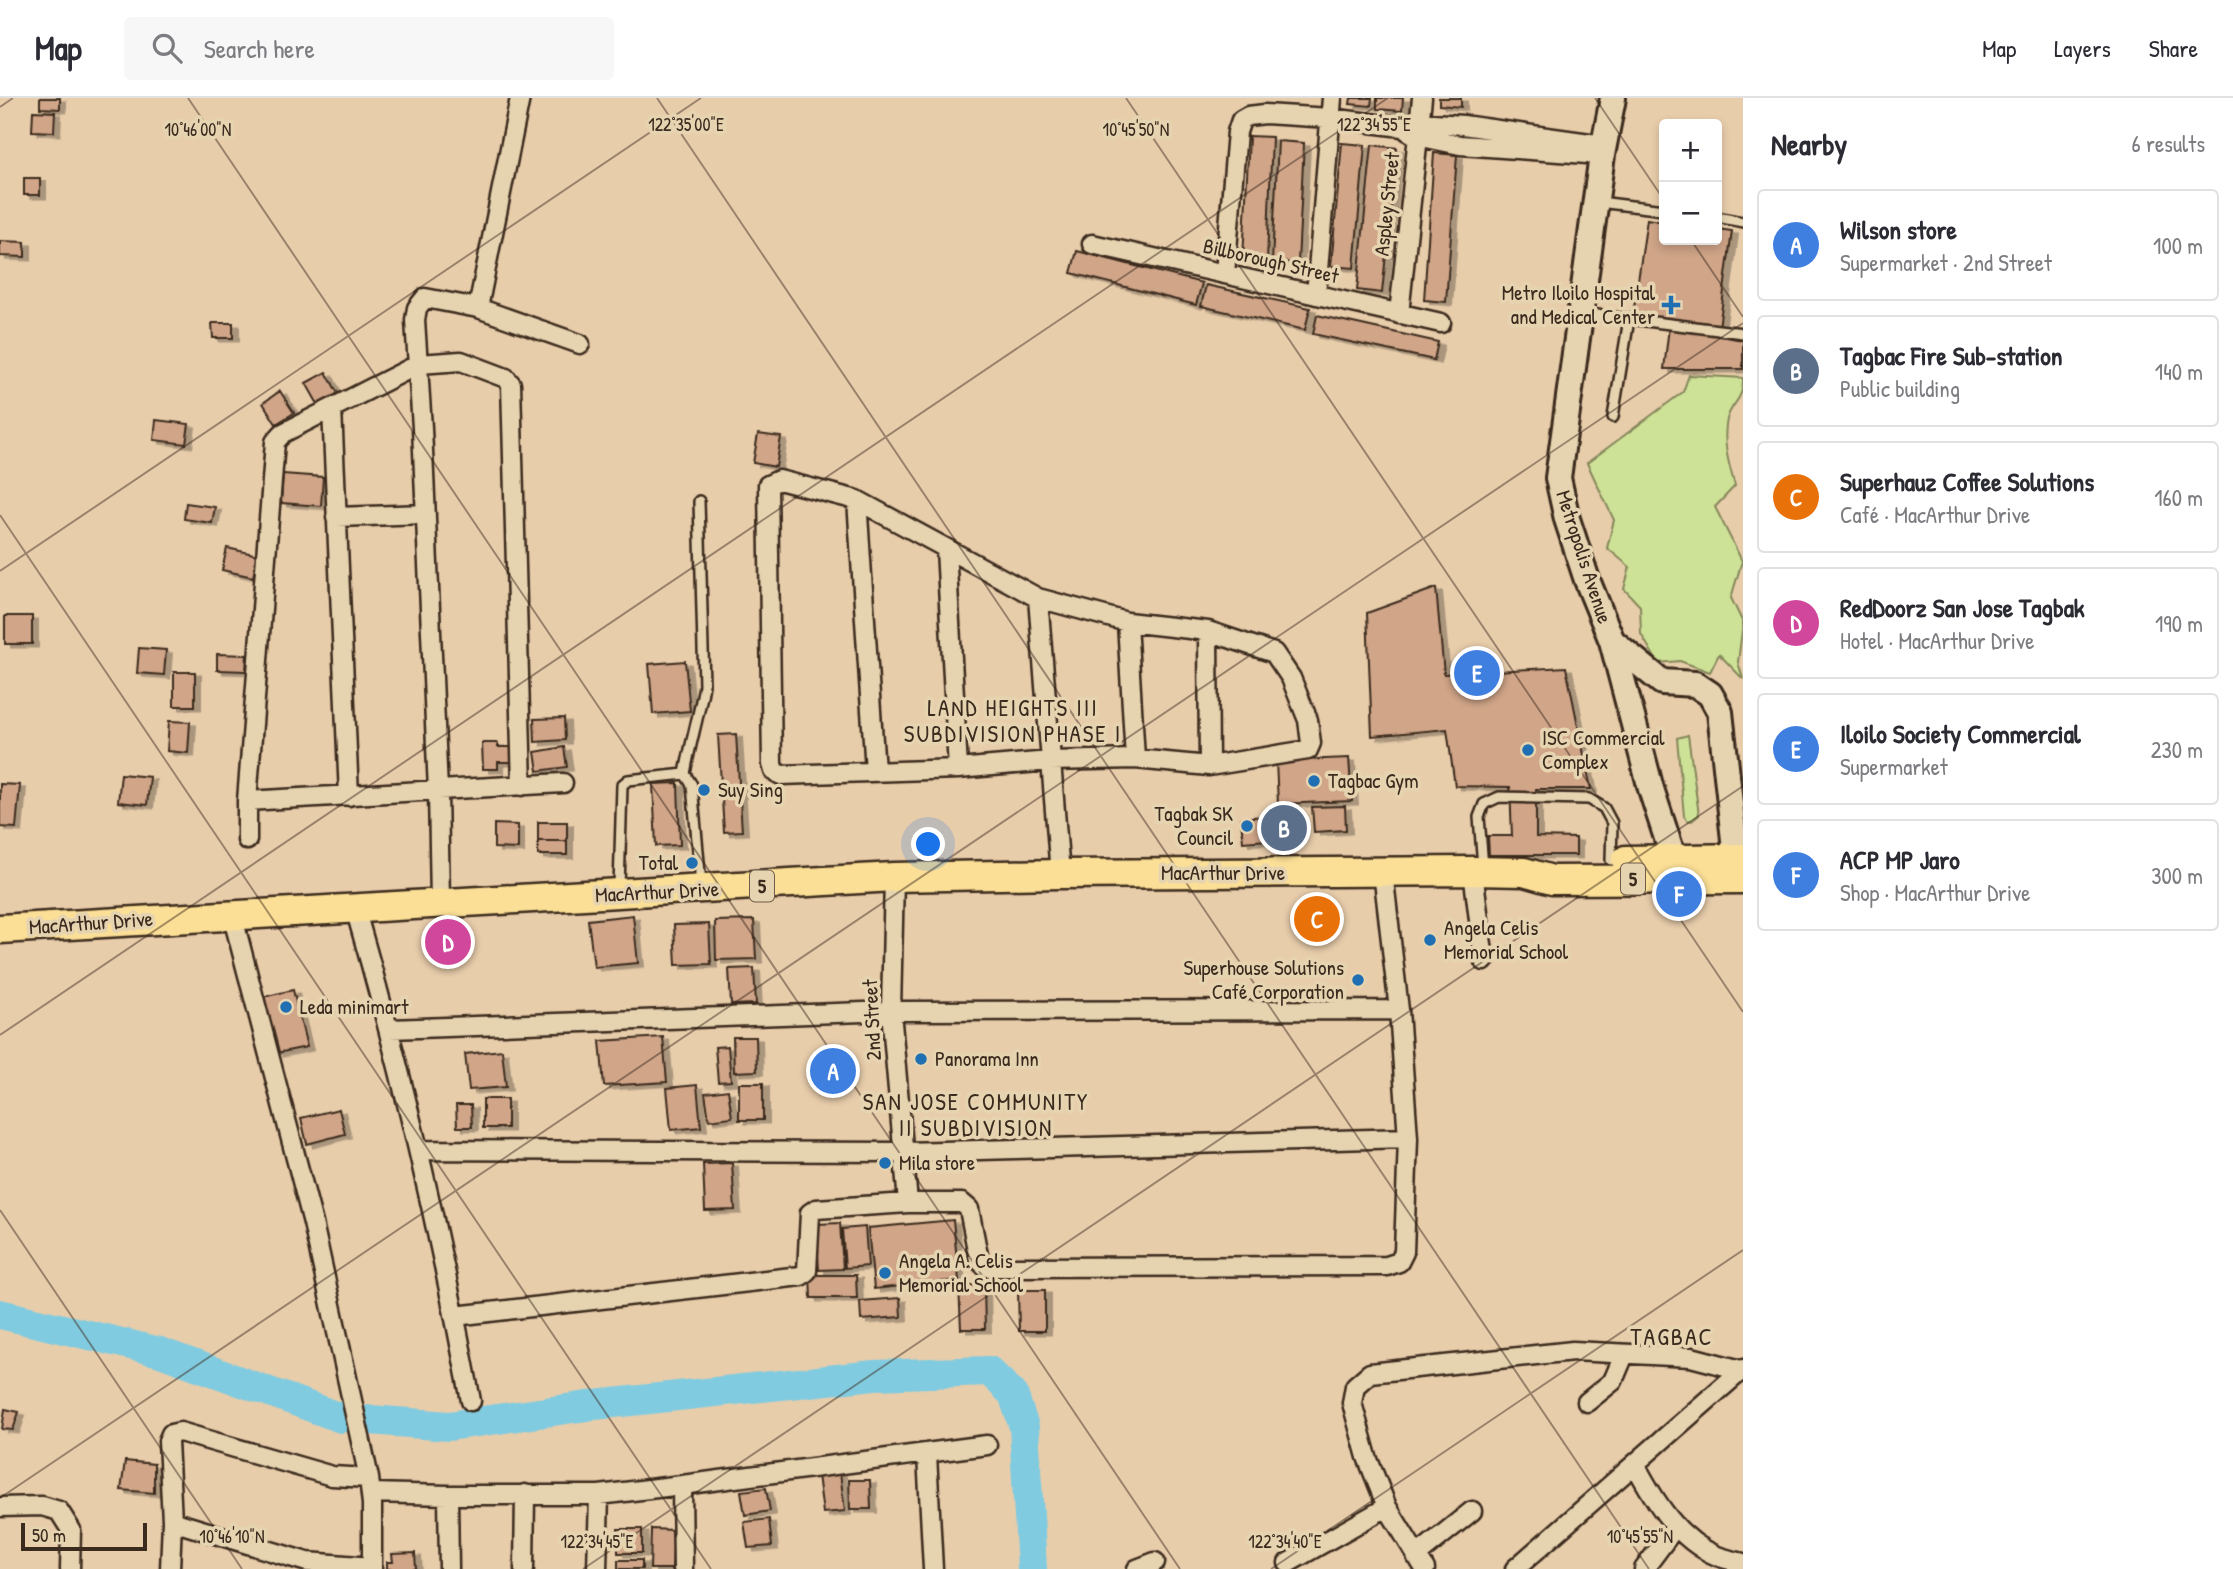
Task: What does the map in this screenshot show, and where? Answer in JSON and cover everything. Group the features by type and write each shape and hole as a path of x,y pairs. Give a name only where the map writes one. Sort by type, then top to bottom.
{"main road":[{"name":"Metropolis Avenue","path":"1613,98 1579,313 1558,478 1580,560 1612,642 1676,869"},
{"name":"Metropolis Avenue","path":"1612,642 1662,682"},
{"path":"1629,710 1645,692 1662,682 1695,684 1710,694 1720,712 1736,869"},
{"name":"MacArthur Drive","path":"1524,872 1549,862 1611,860 1676,869"},
{"name":"MacArthur Drive","path":"0,929 894,877 1524,872 1552,880 1676,869 1736,869"}],"street":[{"path":"478,308 520,98"},
{"path":"1316,295 1332,98"},
{"name":"Aspley Street","path":"1399,314 1413,128 1422,98"},
{"path":"1225,274 1237,132 1241,120 1248,116 1265,114 1330,118 1413,128 1460,145 1603,150"},
{"name":"Billborough Street","path":"1092,244 1441,323"},
{"path":"440,902 438,791 415,320 420,303 425,298 478,308 580,344"},
{"path":"247,840 247,801 275,442 283,433 419,364 461,361 506,378 512,384 522,786"},
{"path":"332,409 349,796"},
{"path":"779,480 857,500 946,549 1038,598 1127,622 1208,631 1274,653 1291,678 1308,720 1311,743 1308,750 1209,766 1135,759 781,775 774,771 768,485 779,480"},
{"path":"857,500 875,771"},
{"path":"336,517 426,514"},
{"path":"946,549 958,769"},
{"path":"1038,598 1060,874"},
{"path":"1127,622 1135,759"},
{"path":"1208,631 1209,766"},
{"path":"247,801 563,783"},
{"path":"455,1316 801,1276 807,1270 810,1213 816,1209 908,1203 962,1203 966,1206 969,1209 979,1261 986,1267 1387,1266 1399,1262 1404,1252 1408,1138 1399,1010 1383,872"},
{"path":"1478,872 1484,961"},
{"name":"2nd Street","path":"894,877 891,1010 908,1203"},
{"path":"355,908 390,1029 419,1150 471,1401"},
{"path":"172,1521 307,1562 372,1568 370,1485 313,1223 232,914"},
{"path":"390,1029 891,1010 1399,1010"},
{"path":"419,1150 905,1152 1408,1138"},
{"path":"1472,1511 1416,1563 1387,1507 1367,1457 1352,1403 1355,1386 1370,1373 1573,1351 1691,1357 1742,1370"},
{"path":"1587,1402 1613,1381 1624,1355"},
{"path":"1515,1569 1742,1370"},
{"path":"170,1569 172,1521 168,1441 171,1434 180,1432 370,1485 448,1495 599,1495 927,1455 987,1445"},
{"path":"927,1455 933,1569"},
{"path":"1635,1464 1653,1498 1675,1526 1716,1556 1734,1564"},
{"path":"682,1485 683,1569"},
{"path":"524,1569 525,1494"},
{"path":"448,1495 449,1569"},
{"path":"597,1569 599,1495"},
{"path":"0,1507 42,1506 59,1511 71,1530 70,1569"},
{"path":"1288,1563 1387,1507"},
{"path":"1644,1569 1675,1526"},
{"path":"1137,1569 1156,1562"}],"lane":[{"path":"1597,202 1659,208"},
{"path":"1722,218 1743,222"},
{"path":"1579,313 1743,333"},
{"path":"1613,417 1629,319"},
{"path":"699,501 704,685 685,774 692,785 702,889"},
{"path":"619,894 622,785 628,780 685,774"},
{"path":"1478,872 1479,817 1484,804 1499,797 1589,799 1604,808 1612,823 1611,860"}],"green space":[{"path":"1689,375 1743,378 1741,392 1727,419 1725,436 1735,486 1715,507 1742,561 1731,598 1743,623 1738,662 1743,679 1719,654 1710,672 1680,661 1658,663 1641,634 1640,606 1624,589 1630,567 1607,548 1614,520 1587,463 1683,392"},
{"path":"1688,735 1699,815 1692,821 1684,816 1677,738"}],"building":[{"path":"40,98 60,98 60,109 40,108"},
{"path":"1351,98 1372,98 1371,106 1350,104"},
{"path":"1377,98 1403,98 1402,111 1377,109"},
{"path":"1439,98 1461,98 1461,107 1439,105"},
{"path":"33,111 55,112 54,132 32,131"},
{"path":"1249,136 1272,137 1267,261 1243,260"},
{"path":"1278,141 1304,143 1298,263 1272,262"},
{"path":"1342,143 1365,145 1354,268 1331,266"},
{"path":"1372,145 1397,148 1382,293 1357,290"},
{"path":"1434,153 1457,155 1446,302 1424,300"},
{"path":"24,178 40,178 40,195 24,195"},
{"path":"1647,219 1659,221 1659,245 1722,245 1722,230 1732,231 1719,328 1633,315"},
{"path":"0,241 25,242 25,257 0,256"},
{"path":"1077,251 1202,283 1196,305 1071,273"},
{"path":"1206,285 1310,308 1305,330 1201,306"},
{"path":"1317,315 1438,342 1434,360 1313,334"},
{"path":"212,323 233,323 233,338 213,338"},
{"path":"1669,327 1743,340 1743,369 1664,369"},
{"path":"326,372 340,397 320,408 306,383"},
{"path":"280,391 294,413 276,424 263,403"},
{"path":"156,420 189,424 186,444 154,440"},
{"path":"758,434 781,437 776,467 753,463"},
{"path":"283,474 323,477 321,506 281,503"},
{"path":"186,503 215,507 212,523 184,519"},
{"path":"227,548 258,555 253,577 222,570"},
{"path":"1436,588 1444,674 1566,667 1591,789 1536,789 1536,837 1576,838 1576,855 1489,855 1488,836 1512,836 1510,787 1455,786 1447,729 1372,736 1367,613"},
{"path":"5,616 32,616 32,644 5,644"},
{"path":"139,648 166,650 164,675 137,673"},
{"path":"217,654 247,655 246,671 217,670"},
{"path":"685,661 690,711 653,714 649,664"},
{"path":"174,672 195,672 195,706 174,706"},
{"path":"564,718 565,740 535,742 534,719"},
{"path":"169,721 190,722 188,753 167,751"},
{"path":"736,734 742,831 724,832 718,735"},
{"path":"482,743 498,743 498,747 516,747 516,762 498,762 498,769 483,769"},
{"path":"564,747 567,767 538,771 535,752"},
{"name":"Tagbac Gym","path":"1349,758 1352,801 1278,804 1276,761"},
{"path":"121,774 150,777 147,805 118,802"},
{"path":"678,783 680,845 656,846 653,784"},
{"path":"0,784 20,785 16,828 0,827"},
{"path":"1345,806 1346,830 1314,832 1312,807"},
{"path":"1277,815 1279,839 1243,842 1241,818"},
{"path":"538,822 567,822 567,841 538,841"},
{"path":"494,824 518,825 518,849 494,848"},
{"path":"538,841 567,841 567,855 538,855"},
{"path":"633,915 638,963 594,967 588,920"},
{"path":"754,920 756,959 716,960 715,921"},
{"path":"709,924 711,964 676,965 674,925"},
{"path":"754,968 756,1004 731,1005 729,969"},
{"path":"293,990 307,1047 277,1053 263,997"},
{"path":"663,1037 667,1082 604,1086 600,1041"},
{"path":"733,1037 756,1037 757,1071 734,1072"},
{"path":"728,1046 731,1081 718,1082 715,1047"},
{"path":"502,1050 506,1087 469,1090 465,1054"},
{"path":"739,1083 763,1083 763,1120 739,1120"},
{"path":"697,1085 701,1127 671,1130 667,1088"},
{"path":"728,1090 732,1117 709,1120 705,1093"},
{"path":"483,1099 507,1099 507,1128 483,1128"},
{"path":"456,1105 471,1105 472,1127 457,1127"},
{"path":"339,1109 345,1134 307,1144 301,1118"},
{"path":"732,1163 735,1210 705,1211 703,1164"},
{"path":"953,1220 959,1280 874,1289 868,1228"},
{"path":"840,1223 843,1269 819,1270 816,1224"},
{"path":"865,1227 868,1266 845,1268 842,1229"},
{"path":"810,1275 856,1275 857,1298 811,1298"},
{"path":"959,1285 984,1285 985,1329 961,1329"},
{"path":"1018,1290 1045,1290 1045,1331 1019,1331"},
{"path":"900,1298 901,1317 861,1320 860,1301"},
{"path":"5,1409 19,1412 13,1430 2,1429"},
{"path":"125,1461 154,1464 154,1493 121,1490"},
{"path":"840,1473 845,1511 823,1513 818,1475"},
{"path":"849,1480 870,1480 871,1509 850,1509"},
{"path":"766,1488 770,1511 745,1515 741,1491"},
{"path":"769,1519 772,1546 748,1548 744,1522"},
{"path":"618,1529 642,1529 642,1553 618,1553"},
{"path":"651,1529 674,1530 672,1569 650,1569"},
{"path":"415,1553 416,1569 387,1569 387,1562 393,1562 392,1554"},
{"path":"618,1560 642,1560 642,1569 618,1569"}],"waterway":[{"path":"0,1314 160,1352 341,1418"},
{"path":"370,1420 449,1426 594,1405 874,1375 989,1371 1013,1394 1024,1427 1032,1569"}],"place":[{"name":"Metro Iloilo Hospital and Medical Center","path":"1671,305"},
{"name":"Iloilo Society Commercial","path":"1477,673"},
{"name":"ISC Commercial Complex","path":"1528,750"},
{"name":"Tagbac Gym","path":"1314,781"},
{"name":"Suy Sing","path":"704,790"},
{"name":"Tagbak SK Council","path":"1247,826"},
{"name":"Tagbac Fire Sub-station","path":"1284,828"},
{"name":"Total","path":"692,863"},
{"name":"ACP MP Jaro","path":"1679,894"},
{"name":"Superhauz Coffee Solutions","path":"1317,919"},
{"name":"Angela Celis Memorial School","path":"1430,940"},
{"name":"RedDoorz San Jose Tagbak","path":"448,942"},
{"name":"Superhouse Solutions Café Corporation","path":"1358,980"},
{"name":"Leda minimart","path":"286,1007"},
{"name":"Panorama Inn","path":"921,1059"},
{"name":"Wilson store","path":"833,1071"},
{"name":"Mila store","path":"885,1163"},
{"name":"Angela A. Celis Memorial School","path":"885,1273"}],"district":[{"name":"LAND HEIGHTS III SUBDIVISION PHASE I","path":"1013,721"},
{"name":"SAN JOSE COMMUNITY II SUBDIVISION","path":"976,1115"},
{"name":"TAGBAC","path":"1672,1337"}]}
